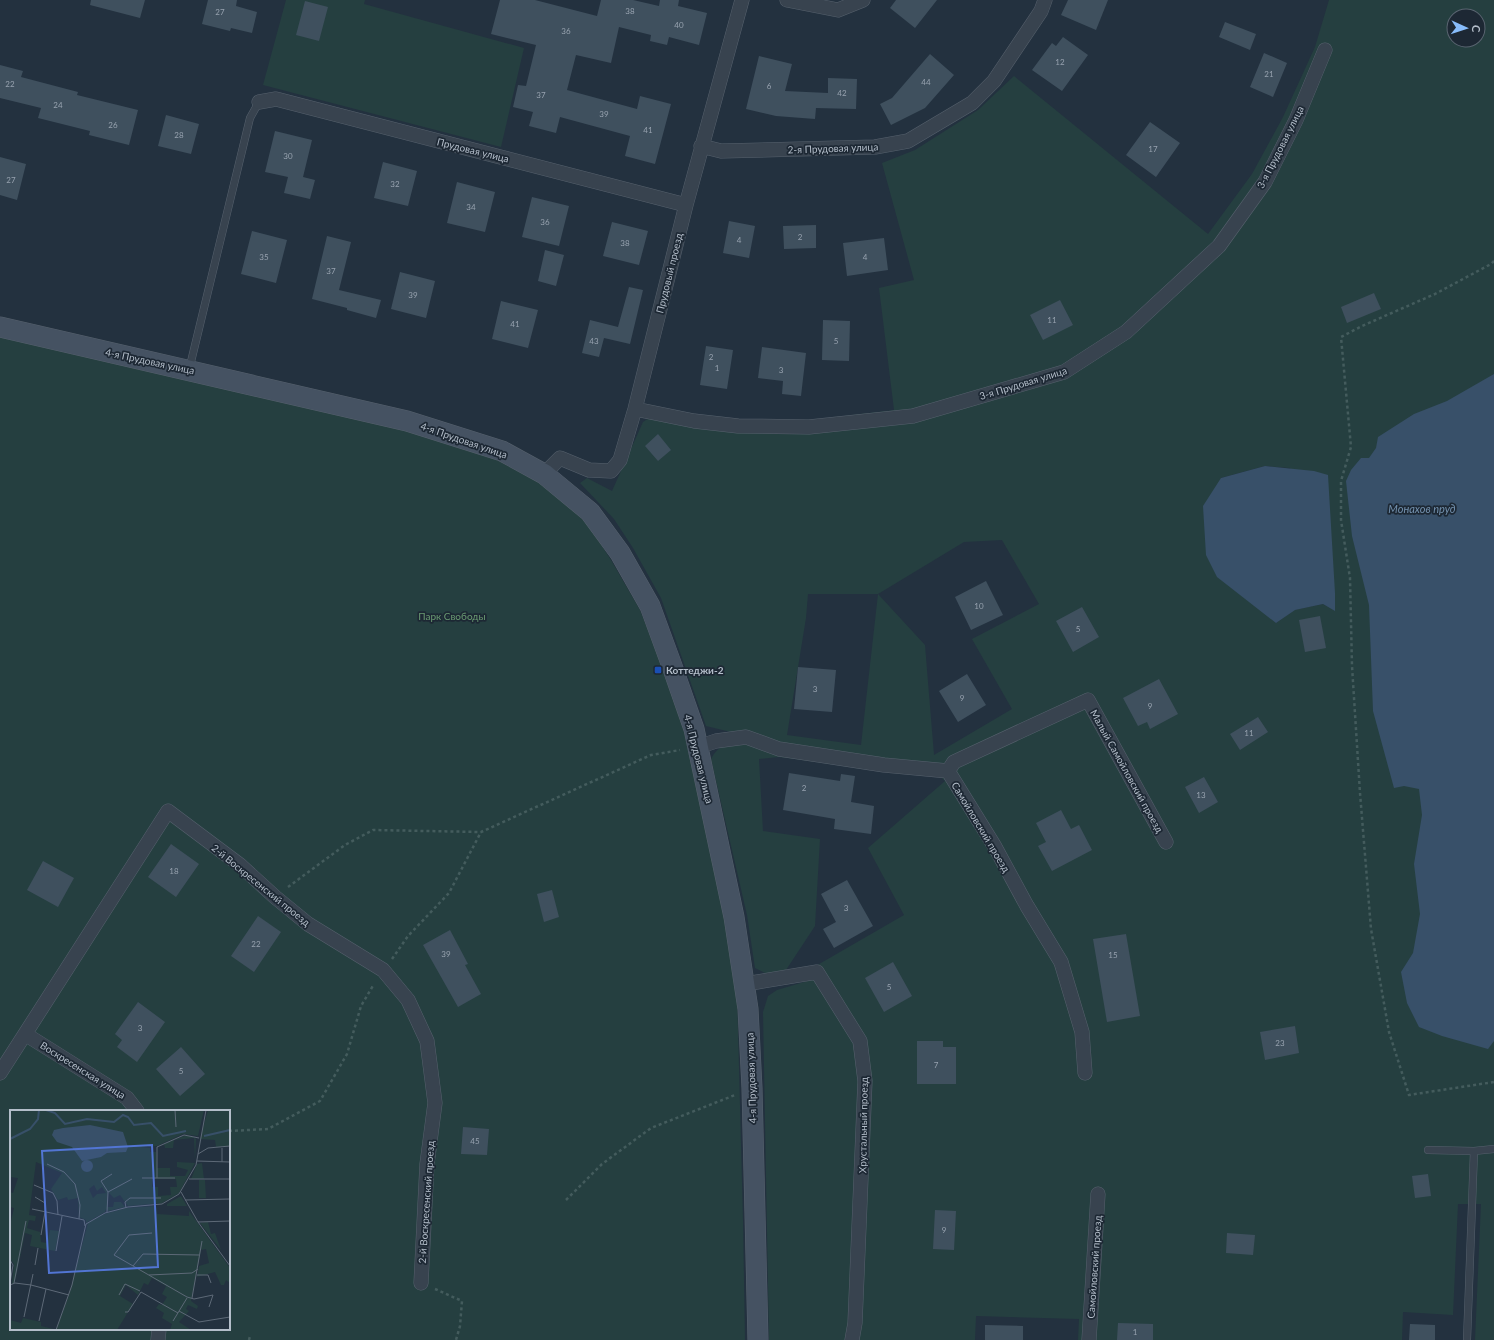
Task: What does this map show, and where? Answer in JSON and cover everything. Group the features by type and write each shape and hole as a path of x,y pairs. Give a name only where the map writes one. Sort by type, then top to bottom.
{"main road":[{"name":"4-я Прудовая улица","path":"0,327 407,421 502,451 544,474 590,512 620,553 650,606 694,730 734,917 748,1009 752,1088 758,1340"}],"street":[{"name":"Прудовый проезд","path":"544,474 560,458 589,470 611,471 620,460 635,409 701,146 742,0"},
{"path":"786,0 838,10 863,0"},
{"name":"2-я Прудовая улица","path":"701,146 721,151 874,148 908,141 972,103 994,81 1041,11 1045,0"},
{"name":"3-я Прудовая улица","path":"635,409 694,421 738,426 809,427 913,416 1064,372 1126,332 1218,246 1265,182 1296,120 1325,50"},
{"name":"Прудовая улица","path":"259,102 276,100 686,205"},
{"name":"Малый Самойловский проезд","path":"948,771 954,762 1088,700 1166,842"},
{"name":"Самойловский проезд","path":"698,747 716,740 746,737 779,749 884,765 948,771 995,847 1027,906 1061,962 1082,1032 1085,1074"},
{"name":"2-й Воскресенский проезд","path":"0,1073 168,811 240,865 274,897 308,924 383,970 408,1000 427,1041 435,1103 427,1164 422,1284"},
{"name":"Хрустальный проезд","path":"745,984 817,972 860,1041 865,1081 855,1323 852,1340"},
{"name":"Воскресенская улица","path":"25,1034 127,1098 136,1110"},
{"name":"Самойловский проезд","path":"1089,1340 1098,1194"},
{"path":"158,1340 159,1330"}],"lane":[{"path":"189,370 250,118 259,102"},
{"path":"1428,1150 1474,1151 1494,1149"},
{"path":"1467,1340 1474,1151"}],"path":[{"path":"1494,261 1435,294 1362,326 1341,338 1351,447 1341,481 1341,520 1350,578 1352,666 1371,929 1389,1032 1409,1095 1494,1082"},
{"path":"274,897 345,845 373,830 481,832 651,755 698,747"},
{"path":"230,1130 268,1129 320,1101 347,1054 361,1006 383,970 408,936 449,893 481,832"},
{"path":"566,1200 602,1164 651,1128 752,1088"},
{"path":"422,1284 462,1301 460,1326 456,1340"},
{"path":"249,1340 250,1336"}],"green space":[{"path":"286,0 365,0 364,4 524,48 501,147 263,85"},
{"path":"1329,0 1494,0 1494,1340 1475,1340 1481,1204 1458,1204 1453,1315 1403,1312 1402,1340 1078,1340 1079,1319 976,1316 975,1340 769,1340 763,1012 768,996 777,990 811,980 814,967 904,915 868,848 945,781 940,776 884,771 779,757 759,759 763,831 820,839 815,926 786,970 769,975 755,968 747,915 711,759 714,753 726,745 748,745 739,734 706,726 661,598 633,548 614,519 580,483 587,478 612,491 643,422 661,410 739,420 811,420 894,410 879,288 914,280 882,163 915,150 978,110 1014,76 1208,234 1252,174 1283,117 1315,47","holes":["1265,466 1290,468 1334,610 1323,604 1294,610 1276,623 1221,478","1002,540 1039,604 972,639 1012,709 934,755 925,645 878,594 964,542","808,594 878,594 861,745 787,735 806,618"]},
{"name":"Парк Свободы","path":"0,334 405,427 491,457 537,481 582,515 611,560 640,610 667,678 684,732 727,921 737,991 745,1340 0,1340"}],"water":[{"name":"Монахов пруд","path":"1494,374 1494,1041 1488,1049 1442,1036 1419,1027 1407,1003 1401,972 1413,953 1420,914 1414,864 1422,815 1419,789 1404,786 1394,788 1373,711 1369,605 1352,536 1346,481 1351,470 1361,458 1369,458 1376,448 1378,437 1414,414 1447,401"},
{"path":"1265,466 1314,471 1328,475 1335,611 1323,604 1295,610 1276,623 1217,577 1206,555 1203,506 1221,478"}],"building":[{"path":"91,0 145,0 140,18 90,5"},
{"path":"208,0 237,0 236,6 257,12 252,33 231,28 230,31 202,24"},
{"path":"500,0 535,0 597,16 601,0 633,0 659,6 660,0 679,0 678,6 707,13 699,45 669,37 667,45 650,41 651,35 619,27 611,63 576,55 567,90 637,109 640,96 671,104 655,164 625,156 630,136 560,117 556,133 529,126 533,112 513,107 518,85 526,86 536,45 491,34"},
{"path":"896,0 937,0 915,28 890,8"},
{"path":"1068,0 1108,0 1096,30 1061,15"},
{"path":"305,1 328,7 319,41 296,35"},
{"path":"1225,22 1256,34 1250,50 1219,37"},
{"path":"1063,37 1088,55 1062,91 1032,70 1052,43 1056,46"},
{"path":"1264,53 1287,63 1273,97 1250,87"},
{"path":"930,54 954,75 925,108 891,125 880,104 892,98"},
{"path":"759,56 792,64 785,91 828,93 828,78 857,79 856,109 816,108 815,119 776,116 746,109"},
{"path":"0,65 23,71 21,77 78,92 77,95 138,110 129,145 89,135 90,131 38,118 41,108 0,98"},
{"path":"166,115 199,124 191,154 158,146"},
{"path":"1150,122 1180,143 1156,177 1126,155"},
{"path":"275,131 312,140 303,177 315,180 310,199 284,193 288,177 265,172"},
{"path":"0,157 26,164 17,200 0,195"},
{"path":"383,162 417,171 408,206 374,198"},
{"path":"457,182 495,192 485,232 447,223"},
{"path":"532,197 569,206 559,246 522,237"},
{"path":"729,221 755,226 749,258 723,253"},
{"path":"612,222 648,231 639,265 603,256"},
{"path":"816,225 816,248 784,249 783,226"},
{"path":"252,231 287,240 276,283 241,274"},
{"path":"327,236 351,242 339,290 381,300 376,318 347,310 347,308 312,299"},
{"path":"884,238 888,270 847,276 843,243"},
{"path":"545,250 564,255 556,286 538,281"},
{"path":"400,272 435,281 426,318 391,309"},
{"path":"629,287 643,290 630,344 604,338 599,357 582,353 590,320 618,327"},
{"path":"1374,293 1381,309 1347,323 1341,307"},
{"path":"1060,300 1073,325 1043,340 1030,315"},
{"path":"501,301 538,310 528,348 492,339"},
{"path":"823,320 850,321 849,361 822,360"},
{"path":"706,346 733,350 727,389 700,385"},
{"path":"762,347 806,353 801,396 782,394 783,381 758,378"},
{"path":"658,434 671,450 658,461 645,446"},
{"path":"986,581 1003,615 971,630 955,597"},
{"path":"1082,607 1099,637 1073,652 1056,621"},
{"path":"1320,616 1326,648 1305,652 1299,620"},
{"path":"798,667 836,670 832,712 794,709"},
{"path":"967,674 986,705 958,722 939,691"},
{"path":"1159,679 1178,714 1150,729 1147,722 1138,726 1123,698"},
{"path":"1258,717 1268,732 1240,750 1230,734"},
{"path":"789,773 840,781 841,774 855,776 851,802 874,806 871,834 834,829 835,819 783,810"},
{"path":"1204,777 1218,802 1199,813 1185,787"},
{"path":"1061,810 1071,829 1079,825 1092,850 1052,871 1038,846 1046,842 1036,823"},
{"path":"171,844 199,864 176,897 148,877"},
{"path":"43,861 74,878 58,907 27,890"},
{"path":"847,880 873,926 834,948 823,929 836,922 821,894"},
{"path":"552,890 559,917 544,922 537,894"},
{"path":"258,916 281,932 254,972 231,956"},
{"path":"450,930 468,964 465,965 481,994 458,1007 423,945"},
{"path":"1126,934 1140,1016 1107,1022 1093,939"},
{"path":"893,962 912,996 884,1012 865,978"},
{"path":"138,1002 165,1022 137,1062 117,1047 122,1040 115,1034"},
{"path":"1295,1026 1299,1053 1265,1060 1260,1032"},
{"path":"917,1041 943,1041 943,1047 956,1047 956,1084 917,1084"},
{"path":"181,1047 205,1074 180,1096 156,1069"},
{"path":"463,1127 489,1129 487,1155 461,1154"},
{"path":"1428,1174 1431,1196 1415,1198 1412,1176"},
{"path":"935,1210 956,1211 954,1250 933,1249"},
{"path":"1227,1233 1255,1235 1253,1255 1226,1253"},
{"path":"1118,1323 1153,1324 1153,1340 1117,1340"},
{"path":"1410,1324 1435,1325 1435,1340 1409,1340"},
{"path":"985,1325 1023,1326 1023,1340 985,1340"}],"place":[{"name":"Коттеджи-2","path":"658,670"}]}
